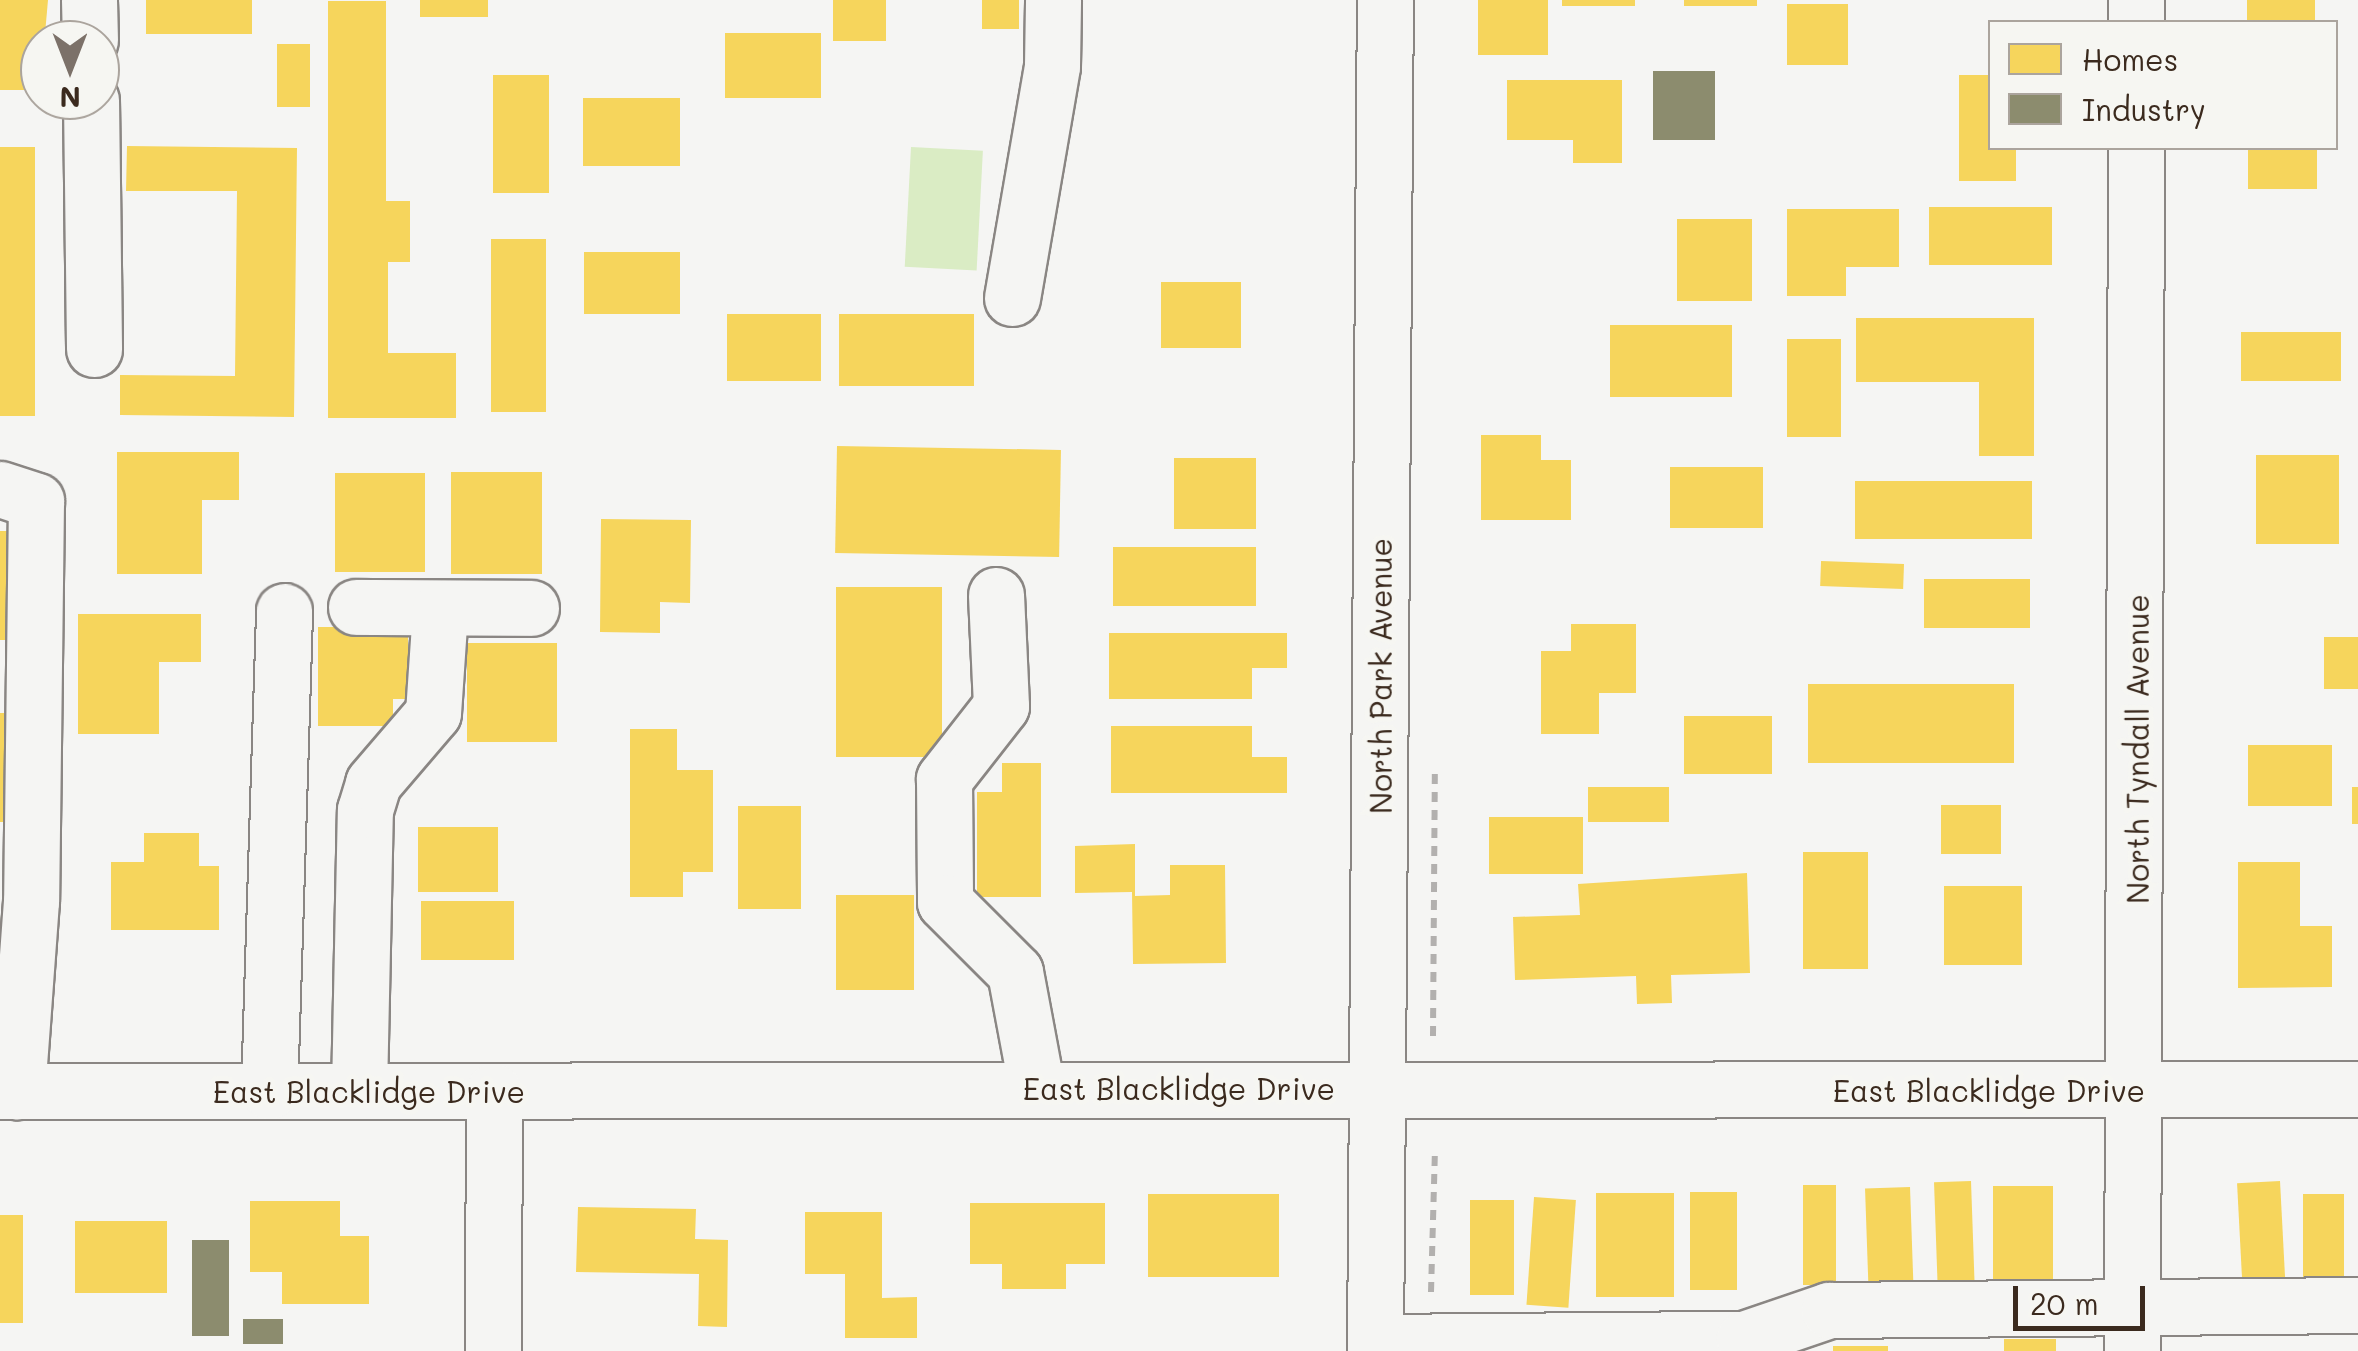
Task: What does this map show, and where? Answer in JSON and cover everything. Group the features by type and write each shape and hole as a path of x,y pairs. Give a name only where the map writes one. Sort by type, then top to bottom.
{"street":[{"path":"1012,298 1052,66 1053,0"},
{"name":"North Park Avenue","path":"1375,1347 1384,0"},
{"path":"90,120 94,349"},
{"name":"North Tyndall Avenue","path":"2132,1327 2138,1091 2136,150"},
{"path":"0,489 36,502 32,882 8,1091"},
{"path":"996,594 1001,706 944,779 945,902 1016,972 1037,1089"},
{"path":"356,607 530,608"},
{"path":"359,1091 365,810 373,783 434,713 440,609"},
{"path":"269,1091 284,611"},
{"name":"East Blacklidge Drive","path":"8,1091 2358,1090"},
{"path":"493,1351 494,1091"},
{"path":"1375,1347 1744,1339 1830,1310 2132,1327 2358,1305"}],"path":[{"path":"1433,1036 1436,772"},
{"path":"1431,1292 1436,1150"}],"green space":[{"path":"911,147 983,151 977,271 905,267"}],"building: Homes":[{"path":"0,0 48,0 46,20 20,20 20,90 0,90"},
{"path":"146,0 252,0 252,34 146,34"},
{"path":"420,0 488,0 488,17 420,17"},
{"path":"833,0 886,0 886,41 833,41"},
{"path":"982,0 1019,0 1019,29 982,29"},
{"path":"1478,0 1548,0 1548,55 1478,55"},
{"path":"1562,0 1635,0 1635,6 1562,6"},
{"path":"1684,0 1757,0 1757,6 1684,6"},
{"path":"2247,0 2315,0 2315,20 2247,20"},
{"path":"328,1 386,1 386,201 410,201 410,262 388,262 388,353 456,353 456,418 328,418"},
{"path":"1787,4 1848,4 1848,65 1787,65"},
{"path":"725,33 821,33 821,98 725,98"},
{"path":"277,44 310,44 310,107 277,107"},
{"path":"493,75 549,75 549,193 493,193"},
{"path":"1959,75 1988,75 1988,150 2016,150 2016,181 1959,181"},
{"path":"1507,80 1622,80 1622,163 1573,163 1573,140 1507,140"},
{"path":"583,98 680,98 680,166 583,166"},
{"path":"127,146 297,148 294,417 120,415 120,375 235,376 237,191 126,191"},
{"path":"0,147 35,147 35,416 0,416"},
{"path":"2248,150 2317,150 2317,189 2248,189"},
{"path":"1929,207 2052,207 2052,265 1929,265"},
{"path":"1787,209 1899,209 1899,267 1846,267 1846,296 1787,296"},
{"path":"1677,219 1752,219 1752,301 1677,301"},
{"path":"491,239 546,239 546,412 491,412"},
{"path":"584,252 680,252 680,314 584,314"},
{"path":"1161,282 1241,282 1241,348 1161,348"},
{"path":"727,314 821,314 821,381 727,381"},
{"path":"839,314 974,314 974,386 839,386"},
{"path":"1856,318 2034,318 2034,456 1979,456 1979,382 1856,382"},
{"path":"1610,325 1732,325 1732,397 1610,397"},
{"path":"2241,332 2341,332 2341,381 2241,381"},
{"path":"1787,339 1841,339 1841,437 1787,437"},
{"path":"1481,435 1541,435 1541,460 1571,460 1571,520 1481,520"},
{"path":"837,446 1061,450 1059,557 835,553"},
{"path":"117,452 239,452 239,500 202,500 202,574 117,574"},
{"path":"2256,455 2339,455 2339,544 2256,544"},
{"path":"1174,458 1256,458 1256,529 1174,529"},
{"path":"1670,467 1763,467 1763,528 1670,528"},
{"path":"451,472 542,472 542,574 451,574"},
{"path":"335,473 425,473 425,572 335,572"},
{"path":"1855,481 2032,481 2032,539 1855,539"},
{"path":"601,519 691,520 690,603 660,602 660,633 600,632"},
{"path":"0,531 22,531 22,640 0,640"},
{"path":"1113,547 1256,547 1256,606 1113,606"},
{"path":"1821,561 1904,564 1903,589 1820,586"},
{"path":"1924,579 2030,579 2030,628 1924,628"},
{"path":"836,587 942,587 942,757 836,757"},
{"path":"78,614 201,614 201,662 159,662 159,734 78,734"},
{"path":"1571,624 1636,624 1636,693 1599,693 1599,734 1541,734 1541,651 1571,651"},
{"path":"318,627 408,627 408,699 393,699 393,726 318,726"},
{"path":"1109,633 1287,633 1287,668 1252,668 1252,699 1109,699"},
{"path":"2324,637 2358,637 2358,689 2324,689"},
{"path":"467,643 557,643 557,742 467,742"},
{"path":"1808,684 2014,684 2014,763 1808,763"},
{"path":"0,713 20,713 20,822 0,822"},
{"path":"1684,716 1772,716 1772,774 1684,774"},
{"path":"1111,726 1252,726 1252,757 1287,757 1287,793 1111,793"},
{"path":"630,729 677,729 677,770 713,770 713,872 683,872 683,897 630,897"},
{"path":"2248,745 2332,745 2332,806 2248,806"},
{"path":"1002,763 1041,763 1041,897 977,897 977,792 1002,792"},
{"path":"1588,787 1669,787 1669,822 1588,822"},
{"path":"2352,787 2358,787 2358,824 2352,824"},
{"path":"1941,805 2001,805 2001,854 1941,854"},
{"path":"738,806 801,806 801,909 738,909"},
{"path":"1489,817 1583,817 1583,874 1489,874"},
{"path":"418,827 498,827 498,892 418,892"},
{"path":"144,833 199,833 199,866 219,866 219,930 111,930 111,862 144,862"},
{"path":"1135,844 1135,896 1170,895 1170,865 1225,865 1226,963 1133,964 1132,892 1075,893 1075,846"},
{"path":"1803,852 1868,852 1868,969 1803,969"},
{"path":"2238,862 2300,862 2300,926 2332,926 2332,987 2238,988"},
{"path":"1747,873 1750,973 1671,975 1672,1003 1637,1004 1636,976 1515,980 1513,917 1580,915 1578,884"},
{"path":"1944,886 2022,886 2022,965 1944,965"},
{"path":"836,895 914,895 914,990 836,990"},
{"path":"421,901 514,901 514,960 421,960"},
{"path":"1971,1181 1974,1280 1937,1281 1934,1182"},
{"path":"2280,1181 2285,1283 2242,1285 2237,1183"},
{"path":"1803,1185 1836,1185 1836,1285 1803,1285"},
{"path":"1993,1186 2053,1186 2053,1281 1993,1281"},
{"path":"1910,1187 1913,1284 1868,1286 1865,1189"},
{"path":"1690,1192 1737,1192 1737,1290 1690,1290"},
{"path":"1596,1193 1674,1193 1674,1297 1596,1297"},
{"path":"1148,1194 1279,1194 1279,1277 1148,1277"},
{"path":"2303,1194 2344,1194 2344,1279 2303,1279"},
{"path":"1534,1197 1576,1200 1568,1308 1526,1305"},
{"path":"1470,1200 1514,1200 1514,1295 1470,1295"},
{"path":"250,1201 340,1201 340,1236 369,1236 369,1304 282,1304 282,1272 250,1272"},
{"path":"970,1203 1105,1203 1105,1264 1066,1264 1066,1289 1002,1289 1002,1264 970,1264"},
{"path":"578,1207 696,1209 695,1239 728,1240 727,1327 698,1326 699,1274 576,1272"},
{"path":"805,1212 882,1212 882,1298 917,1297 917,1338 845,1338 845,1274 805,1274"},
{"path":"0,1215 23,1215 23,1323 0,1323"},
{"path":"75,1221 167,1221 167,1293 75,1293"},
{"path":"2004,1339 2056,1339 2056,1351 2004,1351"},
{"path":"1833,1346 1888,1346 1888,1351 1833,1351"}],"building: Industry":[{"path":"1653,71 1715,71 1715,140 1653,140"},
{"path":"192,1240 229,1240 229,1336 192,1336"},
{"path":"243,1319 283,1319 283,1344 243,1344"}]}
